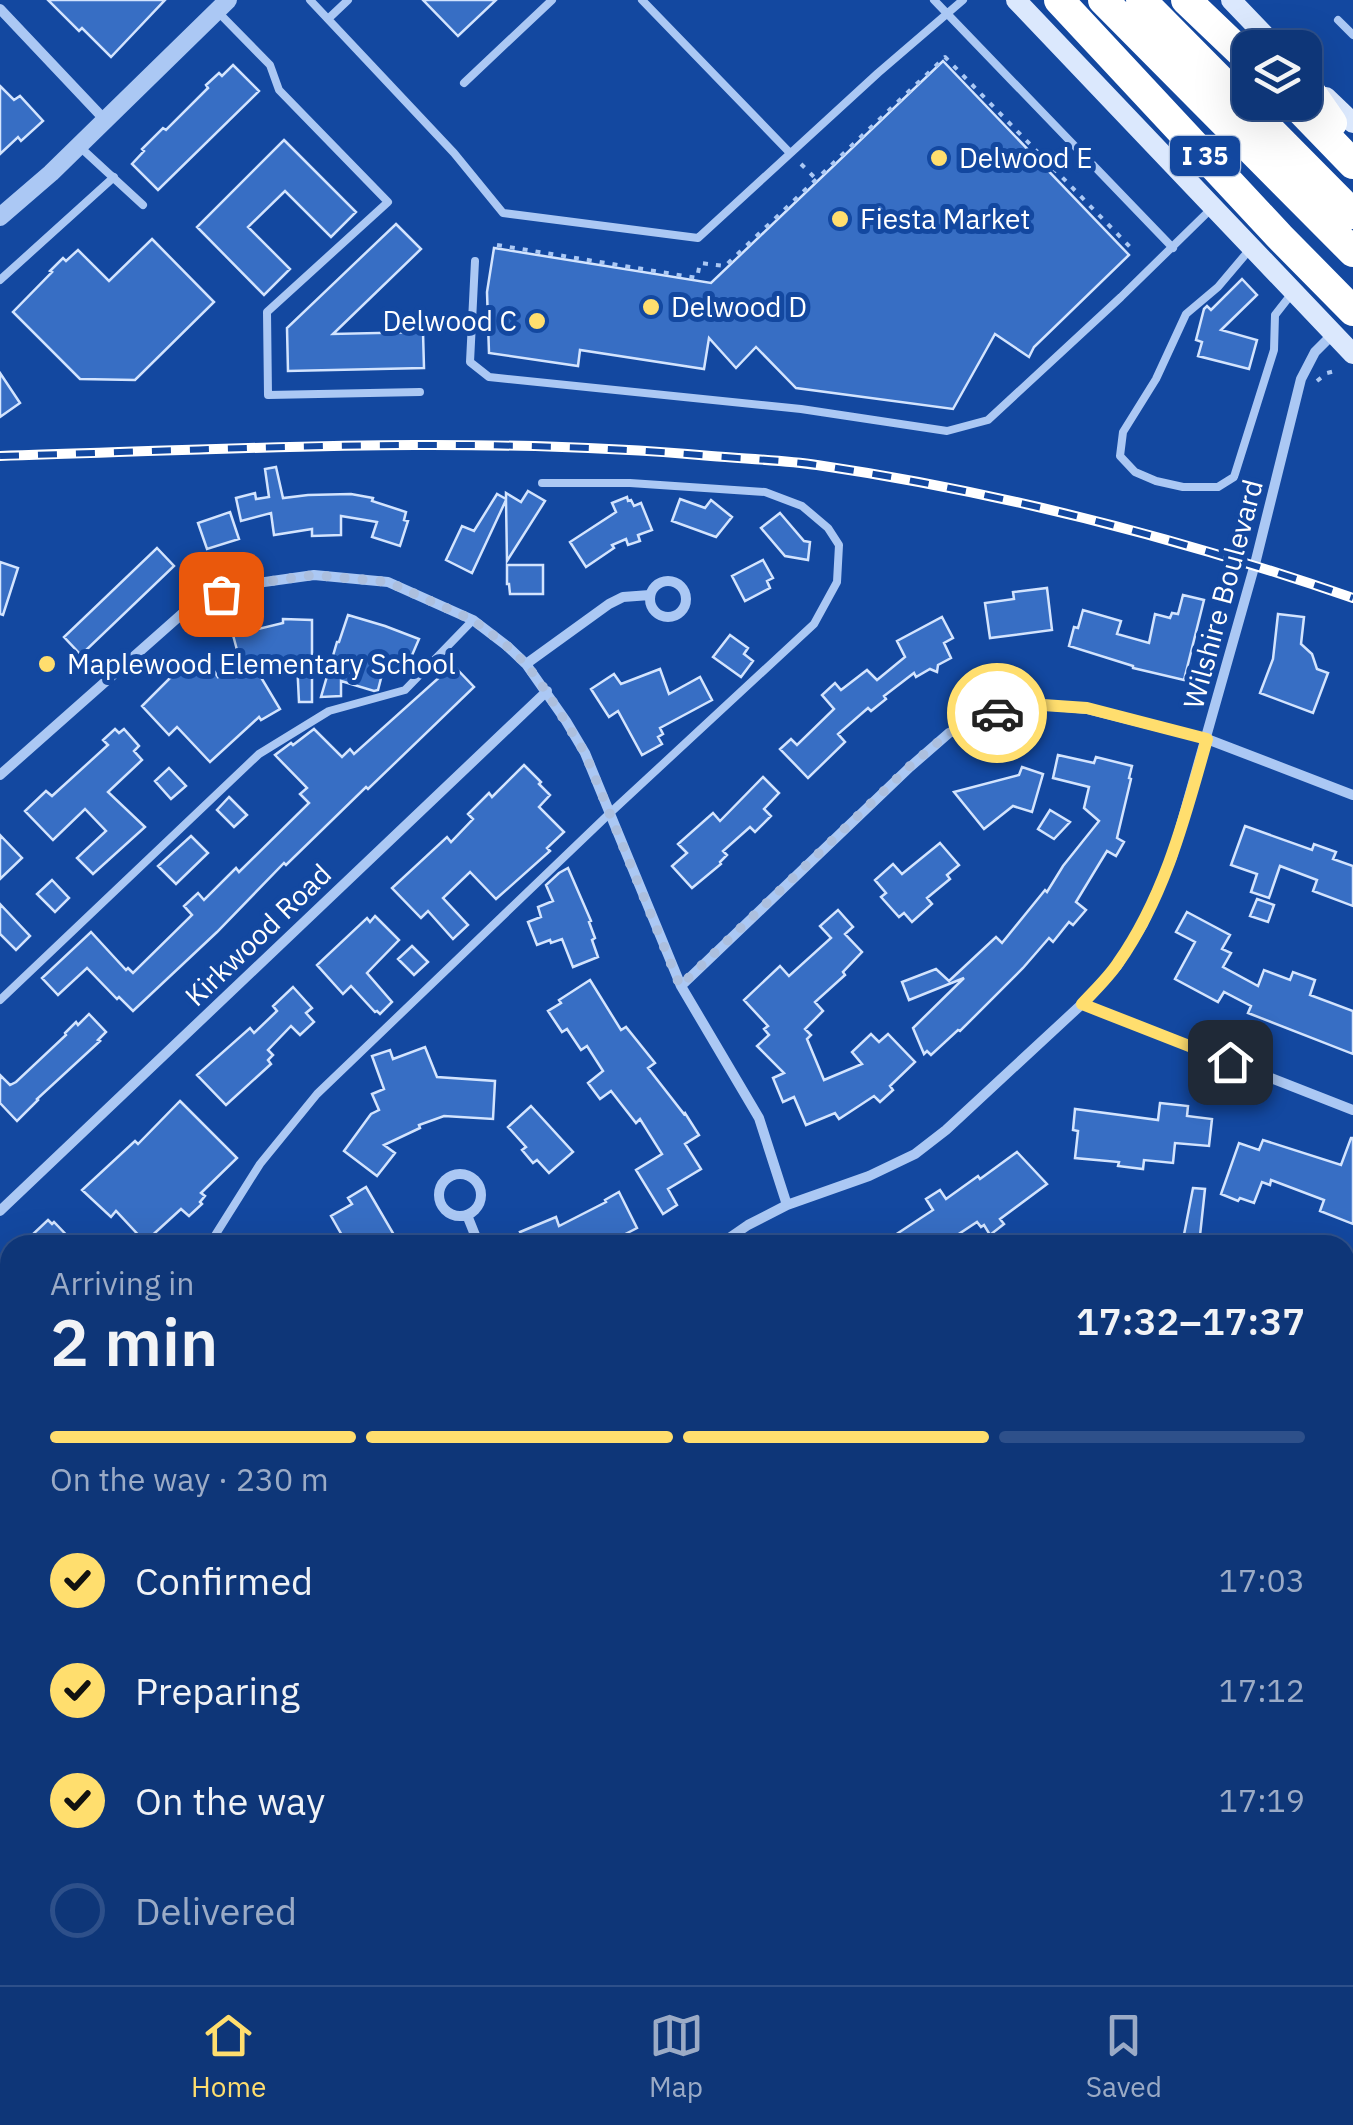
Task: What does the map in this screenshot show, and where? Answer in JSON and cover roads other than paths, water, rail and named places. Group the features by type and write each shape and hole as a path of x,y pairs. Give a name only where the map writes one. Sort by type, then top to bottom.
{"highway":[{"name":"I 35","path":"1059,0 1353,311"},
{"name":"I 35","path":"1103,0 1353,252"},
{"name":"I 35","path":"1140,0 1353,214"},
{"path":"1186,0 1232,44"},
{"path":"1322,109 1353,154"},
{"path":"1310,120 1353,164"}],"main road":[{"path":"1016,0 1353,354"},
{"path":"1231,0 1260,30"},
{"path":"1322,93 1353,123"}],"street":[{"path":"0,218 222,5"},
{"path":"0,9 104,119"},
{"name":"Wilshire Boulevard","path":"733,1235 787,1205 869,1176 915,1154 1082,1004 1116,966 1143,924 1172,857 1259,548 1301,379 1315,352 1332,335"},
{"path":"0,775 192,605 251,584 314,575 388,582 473,620 526,664 585,753 680,986 759,1118 787,1205"},
{"path":"526,664 609,604 623,597 650,594"},
{"name":"Kirkwood Road","path":"0,1211 546,691"},
{"path":"680,986 910,766 949,733 999,712 1043,705 1087,708 1207,739 1353,796"},
{"path":"1082,1004 1353,1110"},
{"path":"454,1175 474,1179 481,1191 479,1204 467,1214 456,1216 441,1203 440,1189 454,1175"},
{"path":"467,1214 474,1235"}],"lane":[{"path":"310,0 454,153 503,213 698,238 963,0"},
{"path":"328,19 348,0"},
{"path":"464,83 552,0"},
{"path":"642,0 790,153"},
{"path":"934,0 1173,248"},
{"path":"222,5 270,64 279,90 388,202 268,312 268,396 420,392"},
{"path":"1338,20 1353,35"},
{"path":"77,145 143,205"},
{"path":"0,280 114,177"},
{"path":"475,260 470,362 489,377 801,409 947,431 988,420 1212,208"},
{"path":"1250,248 1218,287 1186,314 1156,379 1124,432 1120,456 1135,472 1183,488 1218,487 1234,477 1274,350 1275,316 1292,292"},
{"path":"215,1235 260,1164 318,1094 610,813 814,624 837,582 839,546 828,528 802,506 765,492 542,482"},
{"path":"0,1000 259,754 328,711 405,690 473,620"}],"railway":[{"path":"0,456 445,445 622,450 791,462 953,489 1088,519 1353,598"}],"place":[{"name":"Delwood E","path":"939,158"},
{"name":"Fiesta Market","path":"840,219"},
{"name":"Delwood D","path":"651,307"},
{"name":"Delwood C","path":"537,321"},
{"name":"Maplewood Elementary School","path":"47,664"}]}
